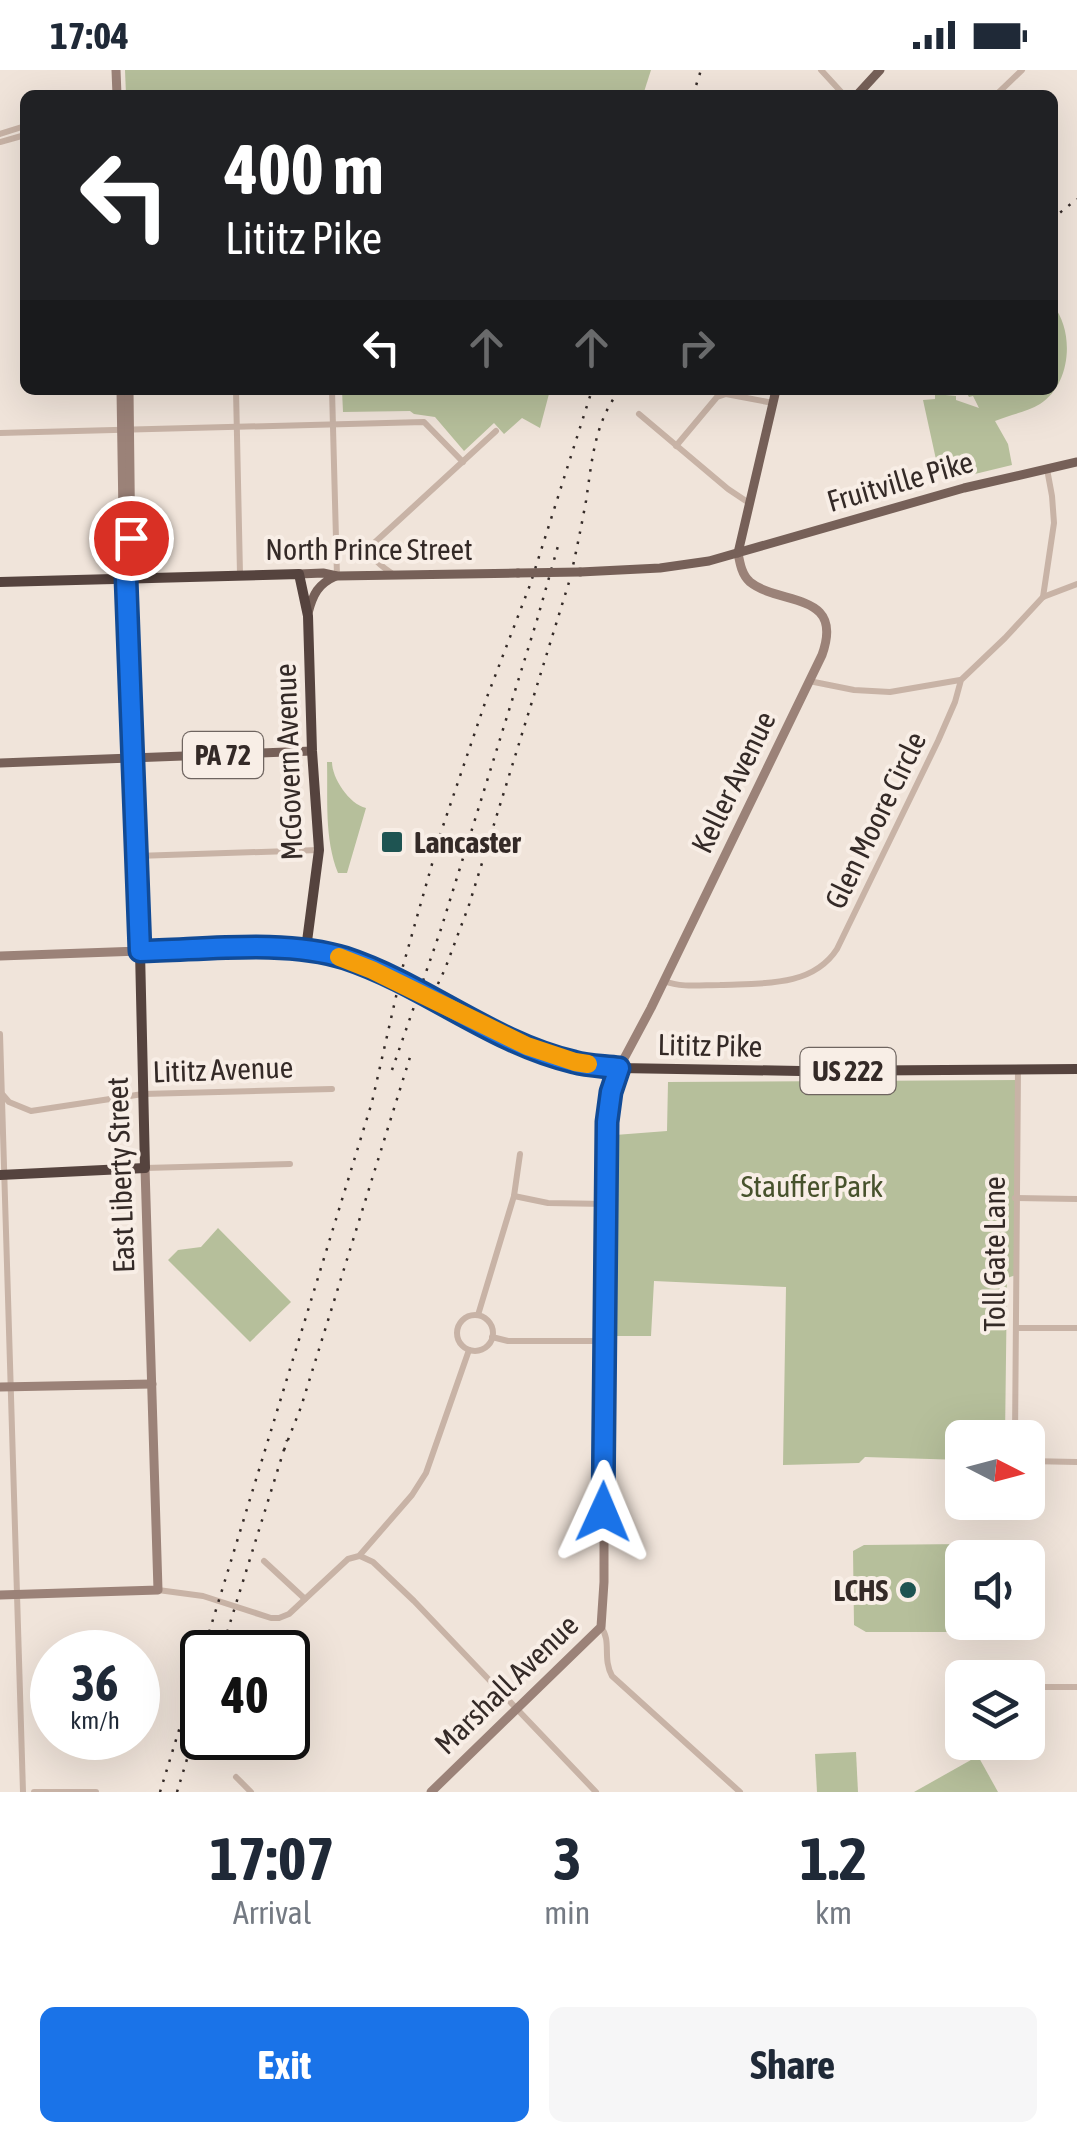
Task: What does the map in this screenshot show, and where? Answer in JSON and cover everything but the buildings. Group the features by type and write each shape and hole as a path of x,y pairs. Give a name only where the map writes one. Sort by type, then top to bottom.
{"highway":[{"name":"North Prince Street","path":"0,582 299,574"},
{"name":"McGovern Avenue","path":"299,574 308,616 319,850 306,950"},
{"name":"US 222","path":"140,951 306,950"},
{"name":"Lititz Pike","path":"306,950 345,958 527,1046 575,1062 619,1068 787,1071 1077,1070"},
{"name":"East Liberty Street","path":"140,951 145,1168"},
{"path":"2,1175 145,1168"}],"main road":[{"path":"862,90 880,70"},
{"path":"738,554 775,395"},
{"name":"Fruitville Pike","path":"738,554 971,486 1077,462"},
{"name":"North Prince Street","path":"299,574 580,572 675,567 738,554"},
{"path":"308,616 312,595 337,576"},
{"name":"PA 72","path":"0,763 312,751"}],"street":[{"path":"821,70 839,90"},
{"path":"1001,90 1022,70"},
{"path":"122,395 126,429"},
{"path":"126,429 129,395"},
{"path":"236,395 240,574"},
{"path":"332,395 337,576"},
{"path":"676,446 717,397 723,395"},
{"path":"731,395 773,403"},
{"path":"639,414 750,504"},
{"path":"0,434 424,422 463,462"},
{"name":"East Liberty Street","path":"126,429 131,562 126,578 140,951"},
{"path":"394,575 376,562 373,544 496,431"},
{"path":"1043,597 1054,523 1047,469"},
{"name":"Keller Avenue","path":"619,1068 826,640 823,618 806,603 753,584 742,571 738,554"},
{"name":"Glen Moore Circle","path":"664,981 682,986 774,983 804,975 828,961 938,741 961,680 1043,597 1077,584"},
{"path":"809,681 890,692 961,680"},
{"path":"136,856 319,850"},
{"path":"0,956 140,951"},
{"path":"0,1034 5,1387 22,1792"},
{"name":"Marshall Avenue","path":"430,1792 601,1628 608,1106 619,1068"},
{"name":"Toll Gate Lane","path":"1015,1420 1018,1070"},
{"name":"Lititz Avenue","path":"2,1094 9,1102 31,1111 143,1094 332,1089"},
{"path":"478,1315 514,1196 520,1154"},
{"path":"145,1168 290,1164"},
{"name":"East Liberty Street","path":"145,1168 158,1590"},
{"path":"514,1196 548,1203 606,1204"},
{"path":"1016,1198 1077,1199"},
{"path":"478,1315 491,1325 492,1337 480,1350 468,1350 458,1339 457,1328 466,1317 478,1315"},
{"path":"1016,1328 1077,1328"},
{"path":"492,1337 508,1342 604,1341"},
{"path":"359,1556 426,1473 468,1350"},
{"path":"5,1387 152,1384"},
{"path":"1045,1461 1077,1462"},
{"path":"0,1595 158,1590 203,1596 275,1618 289,1614 348,1559 366,1556 596,1792"},
{"path":"264,1561 305,1600"},
{"path":"601,1628 606,1633 606,1663 612,1676 740,1792"},
{"path":"1045,1687 1077,1687"},
{"path":"236,1777 251,1792"},
{"path":"34,1792 96,1792"}],"green space":[{"path":"125,70 651,70 645,90 126,90"},
{"path":"1058,313 1067,343 1064,371 1058,384"},
{"path":"342,395 549,395 540,428 522,418 504,434 494,423 464,451 435,417 410,411 343,412"},
{"path":"935,395 956,396 956,400 979,408 973,396 968,395 1050,395 1040,404 995,421 1008,444 1012,465 950,480 950,476 935,473 937,464 923,400 935,399"},
{"path":"327,762 332,762 348,796 366,808 347,873 338,873 331,846"},
{"name":"Stauffer Park","path":"1018,1080 1016,1275 1007,1278 1005,1420 945,1420 945,1459 865,1457 859,1463 783,1465 786,1287 654,1281 651,1336 616,1336 615,1135 667,1131 668,1082"},
{"path":"218,1228 291,1302 250,1342 168,1260 178,1250 201,1247"},
{"name":"LCHS","path":"945,1544 945,1632 866,1632 854,1625 853,1551 864,1545"},
{"path":"856,1752 858,1792 817,1792 815,1754"},
{"path":"971,1760 980,1760 998,1792 914,1792"}],"railway":[{"path":"695,90 701,70"},
{"path":"1058,214 1077,199"},
{"path":"210,1630 372,1102 403,966 442,829 530,585 590,395"},
{"path":"429,1003 469,905 570,579 599,429 616,395"},
{"path":"392,1070 441,929 558,546"},
{"path":"284,1450 301,1407 411,1054"},
{"path":"228,1630 287,1440"},
{"path":"160,1792 180,1727"},
{"path":"177,1792 187,1760"}],"slow traffic":[{"path":"339,957 527,1046 588,1064"}],"place":[{"name":"Lancaster","path":"392,842"},
{"name":"LCHS","path":"908,1590"}],"route":[{"path":"131,538 126,578 140,951 264,948 306,950 345,958 527,1046 575,1062 619,1068 607,1122 603,1512"}]}
